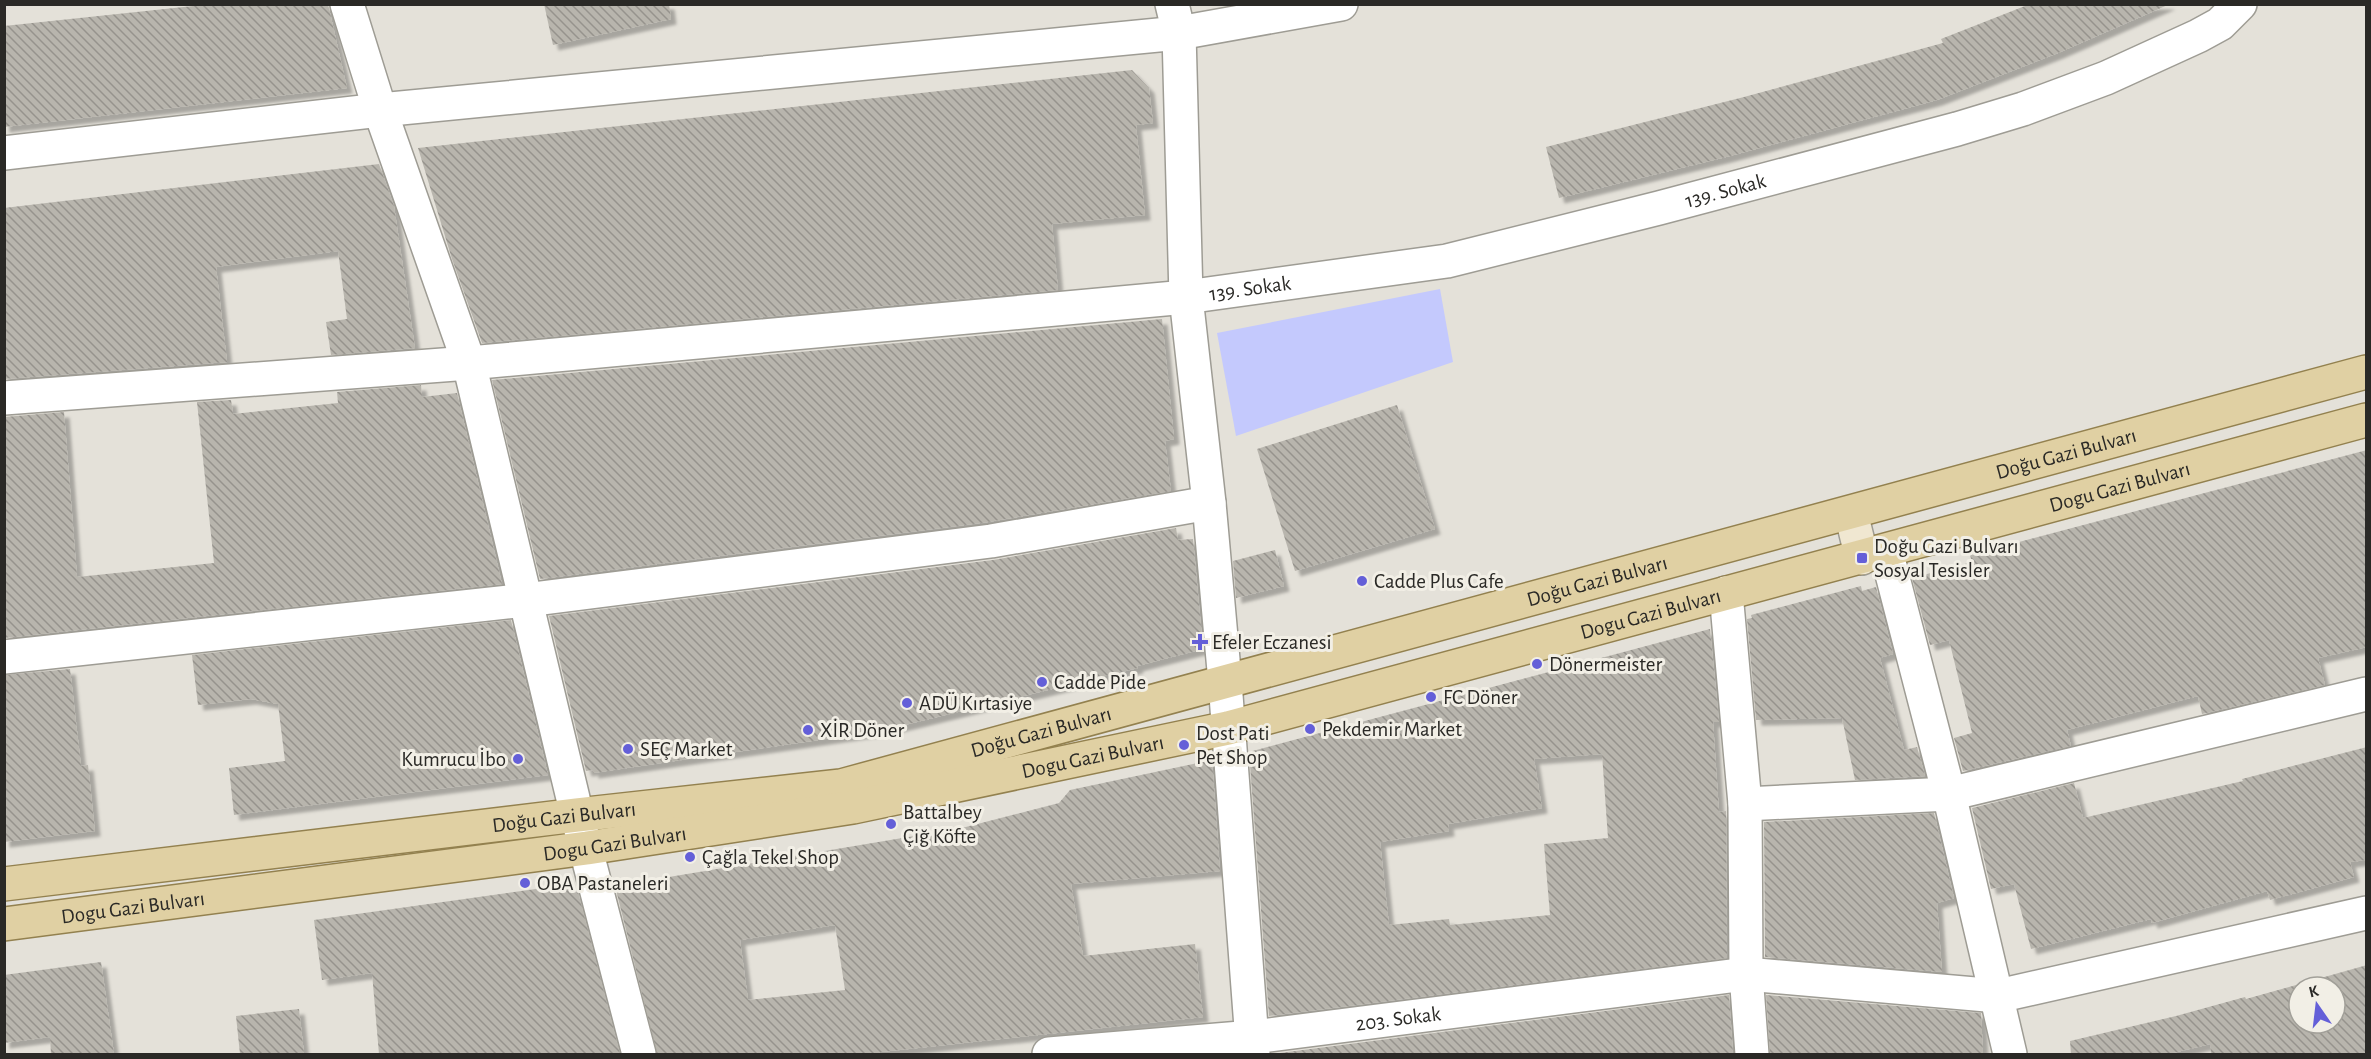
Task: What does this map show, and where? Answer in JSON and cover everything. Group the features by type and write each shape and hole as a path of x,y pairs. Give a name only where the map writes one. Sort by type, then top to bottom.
{"main road":[{"name":"Doğu Gazi Bulvarı","path":"4,885 577,814 841,786 2367,372"},
{"name":"Dogu Gazi Bulvarı","path":"4,924 587,848 853,807 1228,728 2367,420"},
{"path":"1851,513 1874,555"}],"street":[{"path":"347,4 380,110 469,363 577,814 639,1054"},
{"path":"4,153 1175,19 1341,4"},
{"name":"139. Sokak","path":"4,398 469,363 1186,297 1447,261 1659,208 2024,109 2106,78 2213,28 2240,4"},
{"path":"1175,19 1186,297 1209,503 1253,1046"},
{"path":"4,657 526,600 992,541 1209,503"},
{"path":"1874,555 1949,794 2010,1054"},
{"path":"1726,593 1745,804 1746,974 1752,1054"},
{"path":"1745,804 1949,794 2367,694"},
{"name":"203. Sokak","path":"1049,1054 1253,1046 1746,974 1998,996 2367,913"}],"shaded area":[{"path":"1440,289 1453,362 1236,436 1217,333"}],"building":[{"path":"212,4 328,4 347,88 4,127 4,26"},
{"path":"544,4 669,4 671,19 553,45"},
{"path":"2030,4 2170,4 2058,53 1937,100 1726,157 1559,198 1546,147 1744,97 1943,43 1941,39"},
{"path":"1132,70 1149,88 1153,123 1136,125 1145,215 1052,224 1058,290 482,343 452,259 418,148"},
{"path":"379,164 394,206 415,348 331,355 326,322 347,319 338,251 216,267 227,362 4,379 4,208"},
{"path":"1162,319 1174,439 1165,441 1171,491 988,522 540,579 492,380"},
{"path":"421,385 422,397 457,393 502,584 4,638 4,417 64,412 77,577 214,563 197,402 231,400 233,414 338,403 337,392"},
{"path":"1397,405 1435,529 1295,571 1257,449"},
{"path":"2367,450 2367,647 2318,658 2325,685 2202,714 2198,696 2067,730 2071,746 1963,771 1954,738 1972,733 1949,640 1930,645 1912,578 1972,562 1970,555"},
{"path":"1176,528 1178,540 1193,539 1203,649 1137,666 1138,668 880,731 593,773 593,770 586,771 549,616 993,560"},
{"path":"1275,550 1284,586 1236,598 1233,561"},
{"path":"1861,586 1862,591 1876,587 1893,654 1880,658 1904,750 1917,747 1925,776 1855,780 1842,718 1756,720 1747,619 1752,618 1751,615"},
{"path":"511,620 548,775 234,815 229,768 285,761 278,704 251,699 198,705 192,655"},
{"path":"1710,629 1719,722 1713,722 1719,812 1726,811 1727,958 1269,1016 1249,752","holes":["1602,754 1608,838 1544,844 1550,915 1450,925 1449,919 1389,925 1380,842 1449,831 1448,824 1542,808 1534,759"]},
{"path":"70,669 81,766 88,765 95,831 4,842 4,675"},
{"path":"2367,747 2367,860 2350,862 2354,877 2270,900 2267,891 2152,923 2151,919 2031,949 2014,884 1991,889 1972,808 2074,783 2083,818 2243,781 2242,779"},
{"path":"1212,760 1220,871 1071,884 1083,956 1195,944 1203,1017 881,1052 881,1054 657,1054 615,886 962,828 1059,803 1070,790","holes":["835,925 845,990 748,1000 740,940"]},
{"path":"1934,813 1954,898 1937,903 1942,972 1765,957 1764,822"},
{"path":"572,884 573,893 578,892 620,1054 379,1054 372,973 322,980 314,920"},
{"path":"101,962 114,1054 51,1054 50,1037 4,1043 4,975"},
{"path":"2367,965 2367,1054 2211,1054 2210,1044 2169,1054 2071,1054 2070,1041 2245,997 2246,999 2287,987 2287,1035 2347,1035 2347,975 2331,975"},
{"path":"1729,995 1733,1054 1272,1054"},
{"path":"1766,995 1981,1013 1983,1054 1770,1054"},
{"path":"299,1009 304,1054 240,1054 236,1016"}],"place":[{"name":"Doğu Gazi Bulvarı Sosyal Tesisler","path":"1862,558"},
{"name":"Cadde Plus Cafe","path":"1362,581"},
{"name":"Efeler Eczanesi","path":"1200,642"},
{"name":"Dönermeister","path":"1537,664"},
{"name":"Cadde Pide","path":"1042,682"},
{"name":"FC Döner","path":"1431,697"},
{"name":"ADÜ Kırtasiye","path":"907,703"},
{"name":"Pekdemir Market","path":"1310,729"},
{"name":"XİR Döner","path":"808,730"},
{"name":"Dost Pati Pet Shop","path":"1184,745"},
{"name":"SEÇ Market","path":"628,749"},
{"name":"Kumrucu İbo","path":"518,759"},
{"name":"Battalbey Çiğ Köfte","path":"891,824"},
{"name":"Çağla Tekel Shop","path":"690,857"},
{"name":"OBA Pastaneleri","path":"525,883"}]}
